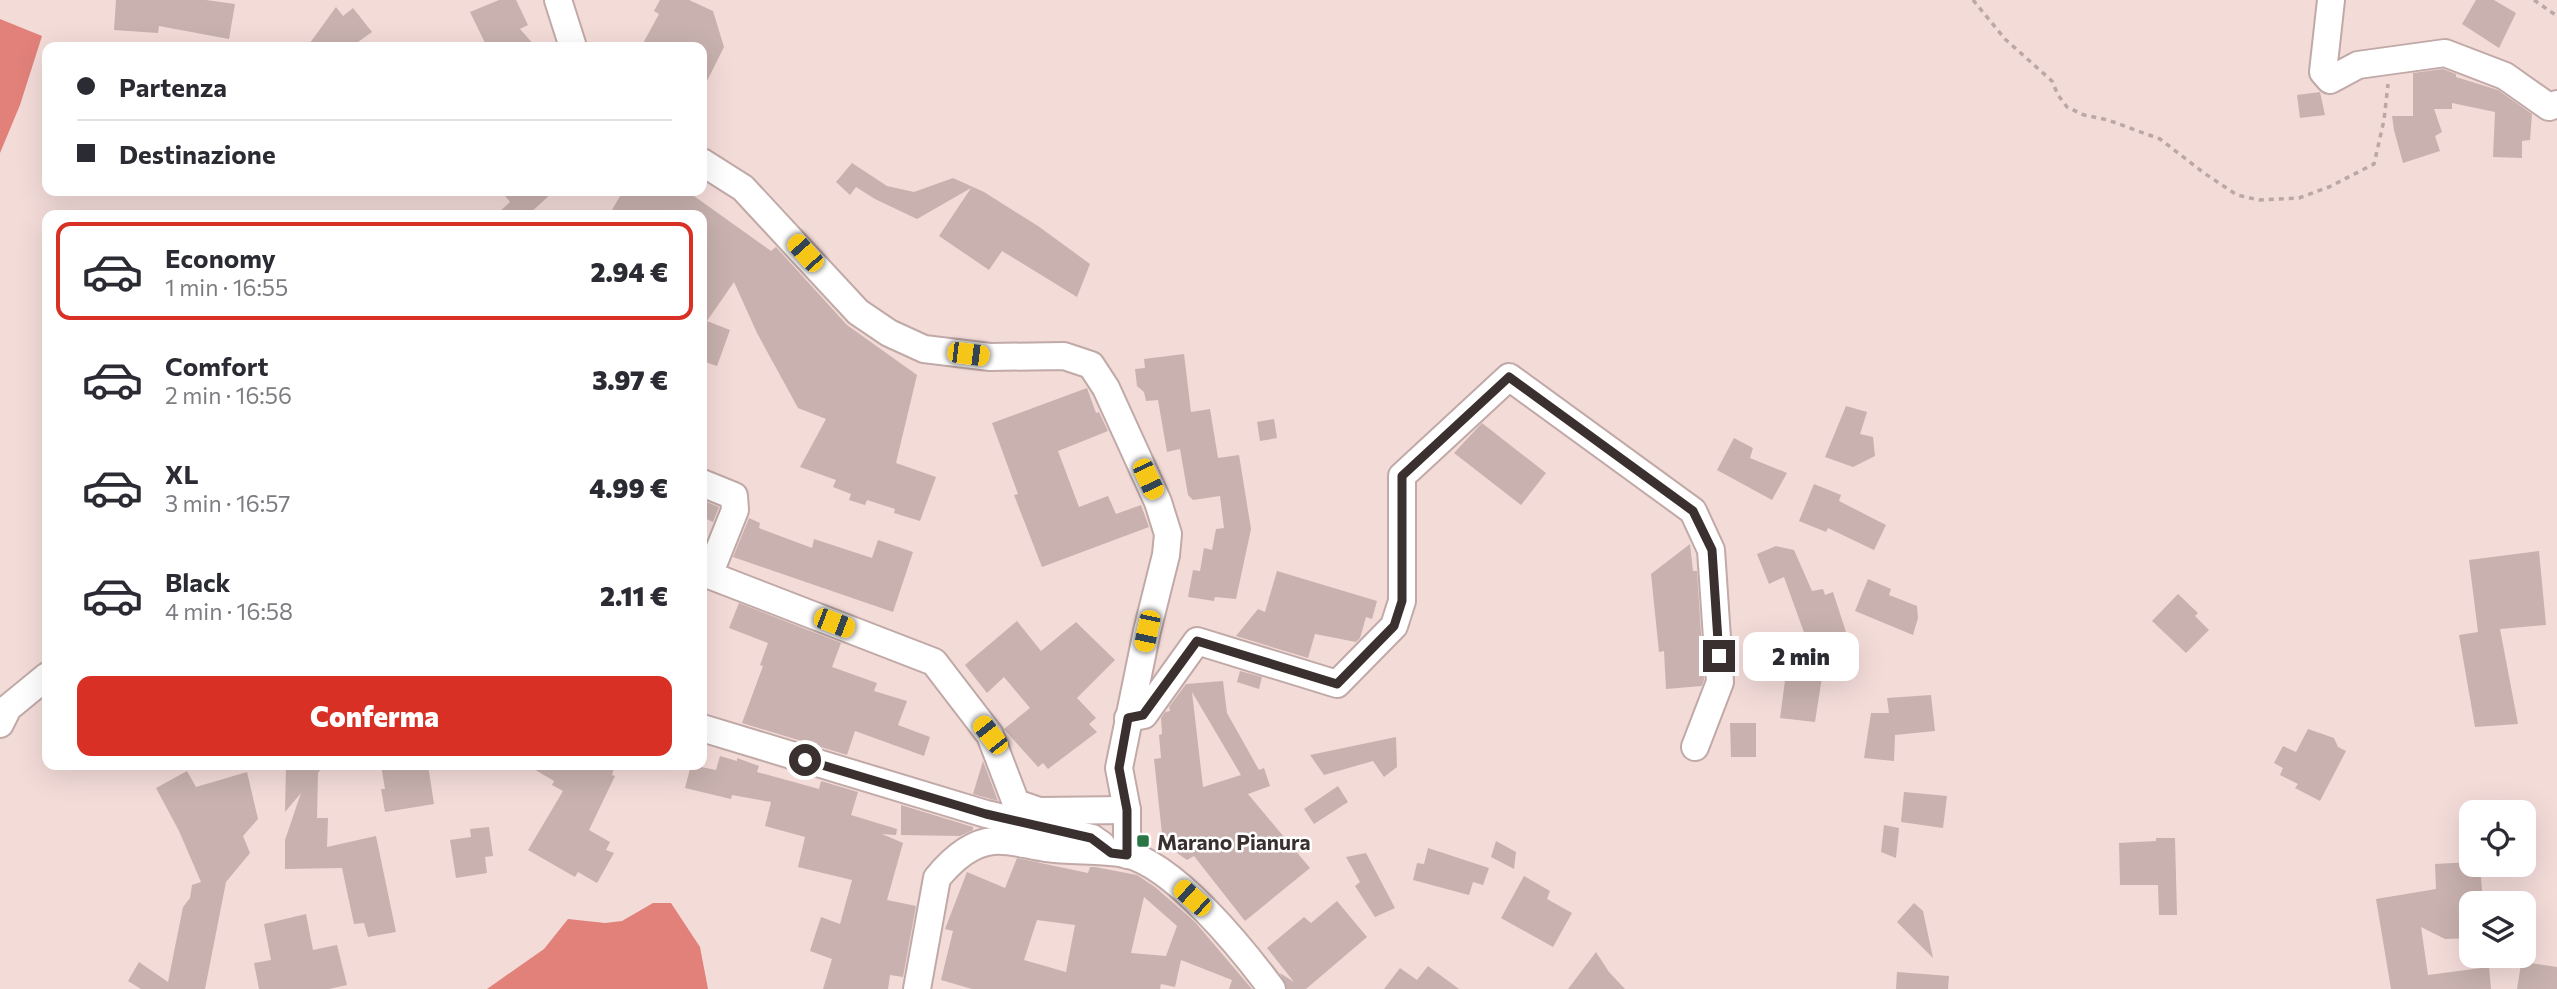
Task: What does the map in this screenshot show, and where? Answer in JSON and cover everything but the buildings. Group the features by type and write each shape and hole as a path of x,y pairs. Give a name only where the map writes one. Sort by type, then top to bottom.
{"street":[{"path":"558,0 571,42"},
{"path":"2331,0 2323,72 2330,80 2358,65 2445,53 2505,76 2549,107 2557,104"},
{"path":"707,166 743,188 858,312 889,333 924,349 990,357 1064,356 1091,365 1105,388 1158,502 1168,534 1166,555 1119,768 1127,810 1119,854"},
{"path":"1128,718 1143,715 1197,641 1337,684 1394,626 1402,601 1402,476 1509,377 1693,511 1712,550 1720,682 1695,747"},
{"path":"707,485 734,496 735,510 709,575 934,662 990,735 1016,803 1039,811 1127,810"},
{"path":"0,724 8,708 42,680"},
{"path":"707,730 986,814 1091,838 1119,854"},
{"path":"917,989 937,878 948,864 968,849 993,841 1070,852 1119,854 1145,861 1209,914 1239,945 1272,989"}],"path":[{"path":"1973,0 2005,39 2052,81 2067,107 2160,139 2237,195 2259,200 2299,198 2329,187 2374,164 2386,101 2388,61"},
{"path":"2534,0 2557,16"}],"shaded area":[{"path":"0,19 42,36 20,105 0,153"},
{"path":"653,903 671,903 700,947 708,989 487,989 544,949 568,919 605,923 622,921"}],"place":[{"name":"Marano Pianura","path":"1143,841"}],"route":[{"path":"805,760 986,814 1091,838 1111,853 1127,855 1127,810 1119,768 1128,718 1143,715 1197,641 1337,684 1394,626 1402,601 1402,476 1509,377 1693,511 1712,550 1719,656"}]}
